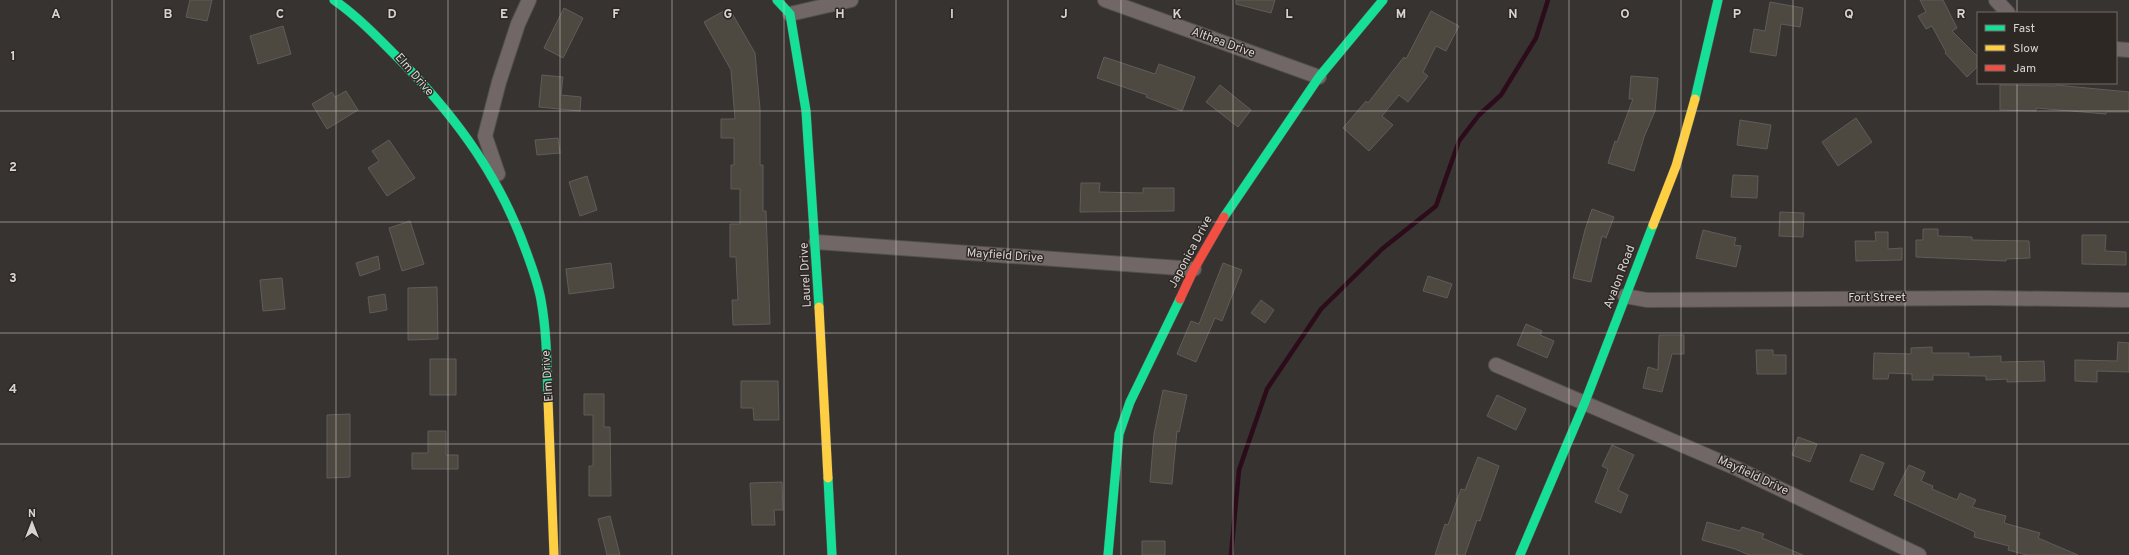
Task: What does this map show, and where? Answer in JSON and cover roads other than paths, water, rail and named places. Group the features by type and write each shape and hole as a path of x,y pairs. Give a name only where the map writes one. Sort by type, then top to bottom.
{"street":[{"name":"Elm Drive","path":"334,0 343,6 394,53 453,119 489,170 507,202"},
{"name":"Elm Drive","path":"530,0 518,24 498,82 485,136 534,275 543,312 550,404 551,519 554,555"},
{"path":"777,0 790,14 851,0"},
{"name":"Althea Drive","path":"1105,0 1318,77"},
{"name":"Japonica Drive","path":"1108,555 1119,434 1130,402 1194,269 1218,225 1318,77 1383,0"},
{"name":"Avalon Road","path":"1520,555 1585,402 1676,166 1694,104 1718,0"},
{"path":"1996,0 2007,12"},
{"name":"Laurel Drive","path":"790,14 806,111 816,242 832,555"},
{"path":"2117,50 2129,50"},
{"name":"Mayfield Drive","path":"816,242 1194,269"},
{"name":"Fort Street","path":"1625,296 1647,300 1989,298 2129,300"},
{"name":"Mayfield Drive","path":"1496,364 1738,469 1919,555"}],"waterway":[{"path":"1231,555 1239,470 1267,389 1321,309 1382,249 1436,206 1459,141 1479,115 1501,95 1536,38 1548,0"}]}
